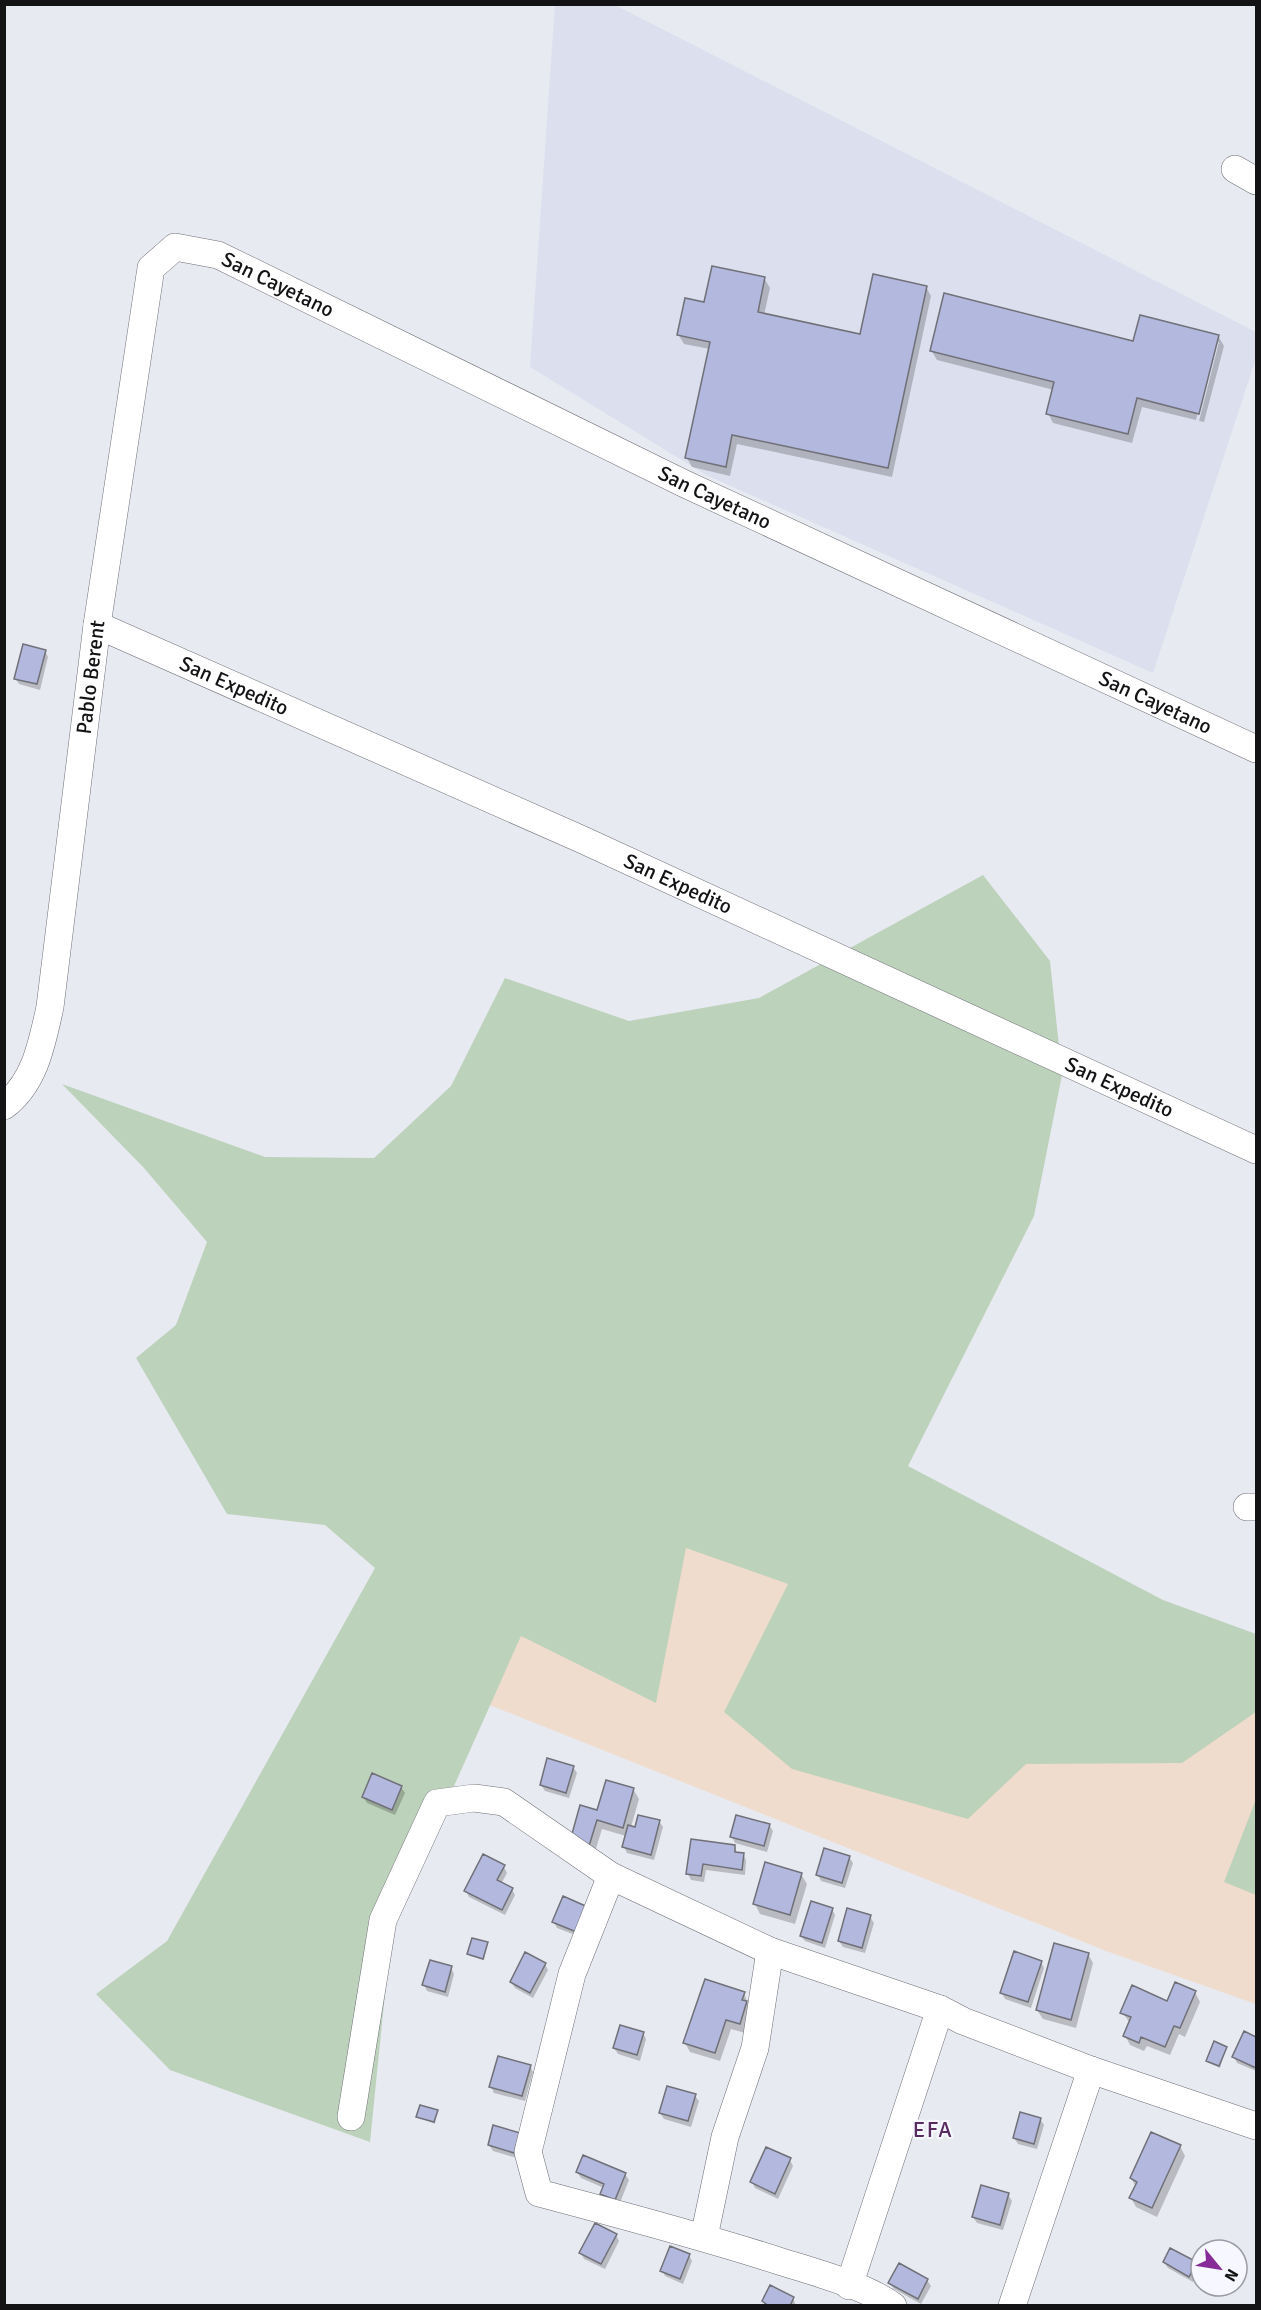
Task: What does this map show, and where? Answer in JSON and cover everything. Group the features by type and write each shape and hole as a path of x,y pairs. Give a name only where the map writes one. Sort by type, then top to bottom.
{"street":[{"name":"Pablo Berent","path":"4,1106 16,1097 39,1057 50,1007 97,626 151,268 175,247"},
{"name":"San Cayetano","path":"175,247 218,255 685,484 1257,749"},
{"name":"San Expedito","path":"97,626 583,840 1257,1150"},
{"path":"351,2117 383,1920 437,1803 474,1798 504,1802 611,1876 770,1951 940,2009 963,2021 1091,2070 1257,2126"},
{"path":"611,1876 572,1974 528,2152 539,2193 704,2237 819,2273 882,2298 892,2306"},
{"path":"704,2237 725,2137 755,2048 770,1951"},
{"path":"849,2286 940,2009"},
{"path":"1012,2306 1091,2070"}],"shaded area":[{"path":"555,4 615,5 1256,332 1256,358 1153,673 706,475 530,367"},
{"path":"623,1369 1256,1658 1256,2004 1106,1951 472,1698"}],"green space":[{"path":"983,875 1050,961 1062,1075 1034,1216 908,1466 1163,1600 1256,1634 1256,1712 1182,1763 1026,1764 968,1819 792,1769 724,1712 788,1584 686,1548 656,1703 521,1636 392,1925 370,2142 170,2070 96,1994 167,1941 375,1568 325,1525 227,1514 136,1358 176,1325 207,1242 144,1168 62,1084 265,1157 374,1158 451,1086 505,978 629,1021 759,998"},
{"path":"1256,1799 1256,1895 1224,1882"}],"building":[{"path":"712,266 765,277 758,312 860,334 873,274 927,286 888,468 732,435 726,467 685,458 710,342 677,335 685,298 704,302"},
{"path":"944,293 1133,341 1140,315 1219,335 1199,414 1137,398 1128,434 1046,414 1054,382 930,351"},
{"path":"23,644 46,650 37,684 14,679"},
{"path":"547,1758 574,1766 566,1793 540,1785"},
{"path":"372,1773 402,1786 392,1810 362,1797"},
{"path":"606,1780 634,1788 623,1828 597,1820 589,1846 570,1841 580,1805 597,1810"},
{"path":"638,1815 660,1820 651,1855 622,1847 628,1825 635,1827"},
{"path":"736,1815 770,1824 764,1846 730,1837"},
{"path":"691,1839 735,1845 735,1852 744,1853 742,1870 703,1864 701,1876 686,1874"},
{"path":"824,1848 850,1856 842,1883 816,1875"},
{"path":"483,1854 505,1865 497,1880 513,1888 502,1910 464,1891"},
{"path":"765,1862 802,1873 790,1915 753,1904"},
{"path":"563,1896 590,1908 579,1933 552,1922"},
{"path":"811,1901 833,1908 822,1943 800,1936"},
{"path":"847,1908 871,1915 862,1948 838,1941"},
{"path":"472,1938 488,1942 483,1959 467,1954"},
{"path":"1054,1943 1089,1953 1071,2020 1036,2010"},
{"path":"1014,1951 1042,1961 1028,2002 1000,1993"},
{"path":"525,1952 546,1963 530,1993 510,1982"},
{"path":"430,1960 452,1966 445,1992 422,1985"},
{"path":"705,1979 745,1992 742,2000 747,2001 740,2024 726,2020 715,2053 683,2043"},
{"path":"1175,1982 1196,1991 1180,2028 1174,2026 1165,2047 1141,2037 1139,2043 1123,2036 1131,2017 1120,2013 1132,1985 1167,2001"},
{"path":"620,2025 644,2032 637,2055 613,2048"},
{"path":"1244,2031 1256,2037 1256,2068 1232,2057"},
{"path":"1214,2041 1227,2047 1219,2066 1206,2061"},
{"path":"498,2056 531,2065 522,2096 489,2087"},
{"path":"667,2086 696,2094 688,2121 659,2113"},
{"path":"420,2105 438,2110 434,2122 416,2117"},
{"path":"1020,2112 1041,2118 1034,2144 1013,2138"},
{"path":"493,2125 520,2133 514,2153 488,2145"},
{"path":"1151,2132 1181,2145 1152,2208 1129,2198 1137,2182 1130,2178"},
{"path":"766,2147 791,2158 775,2194 750,2182"},
{"path":"583,2155 626,2173 615,2200 600,2194 604,2184 576,2172"},
{"path":"981,2185 1009,2193 1000,2225 972,2217"},
{"path":"595,2223 617,2234 601,2264 579,2253"},
{"path":"670,2246 690,2254 680,2279 660,2271"},
{"path":"1170,2248 1189,2258 1189,2277 1163,2262"},
{"path":"899,2263 928,2279 918,2299 888,2283"},
{"path":"770,2285 794,2297 790,2306 769,2306 762,2301"}],"district":[{"name":"EFA","path":"933,2129"}]}
